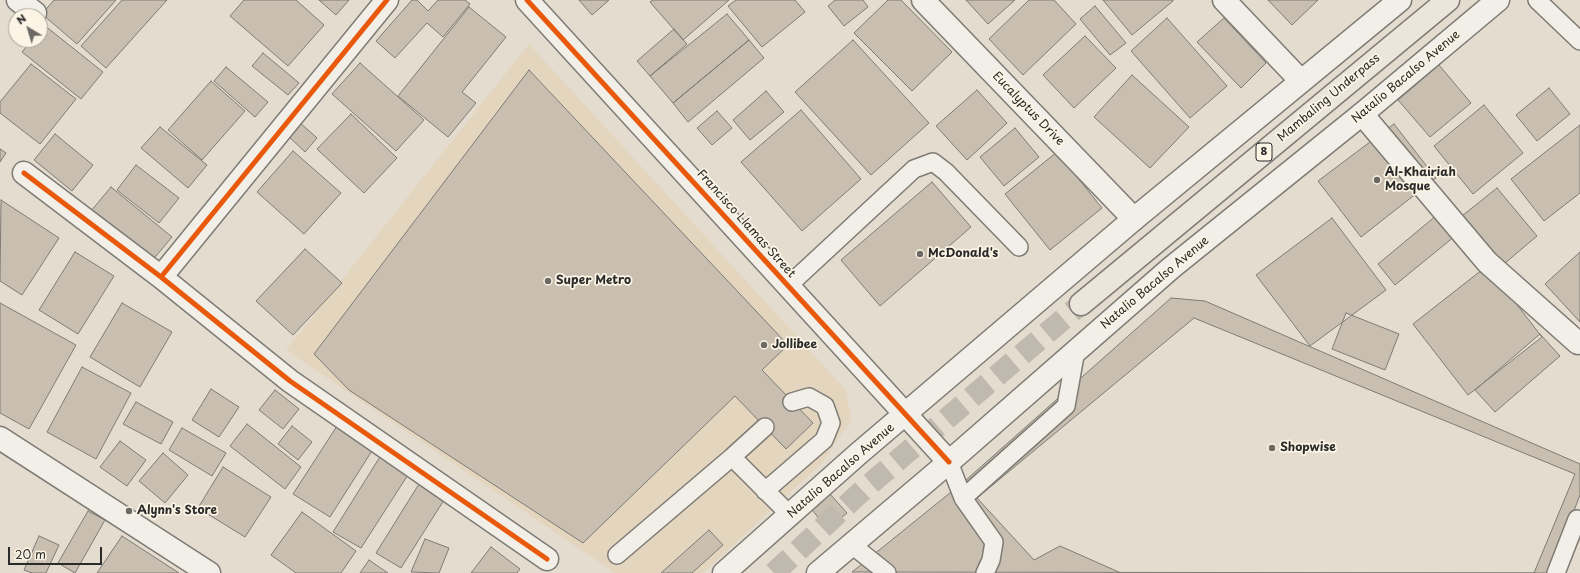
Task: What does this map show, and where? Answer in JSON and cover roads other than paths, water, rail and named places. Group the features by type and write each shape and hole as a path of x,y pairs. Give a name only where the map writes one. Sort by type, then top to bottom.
{"main road":[{"path":"161,277 387,0"},
{"name":"Francisco Llamas Street","path":"527,0 906,413 949,462"},
{"name":"Eucalyptus Drive","path":"923,0 1134,219"},
{"path":"1224,0 1301,81"},
{"name":"Natalio Bacalso Avenue","path":"724,573 906,413 1134,219 1400,0"},
{"name":"Mambaling Underpass","path":"1081,304 1448,0"},
{"name":"Natalio Bacalso Avenue","path":"825,571 852,544 949,462 1171,268 1362,114 1498,0"},
{"path":"1362,114 1487,262 1578,343"},
{"path":"24,173 161,277 290,382 547,559"},
{"path":"0,438 209,573"}],"lane":[{"path":"1538,0 1580,41"},
{"path":"789,285 914,169 933,162 946,172 1019,248"},
{"path":"963,498 1066,406 1076,350"},
{"path":"765,491 824,440 832,423 825,406 809,397 792,402"},
{"path":"617,555 765,427"},
{"path":"732,457 790,515"},
{"path":"949,462 963,498 994,542 991,560 985,573"},
{"path":"1556,573 1577,519"},
{"path":"852,544 887,573"}],"tunnel":[{"path":"774,573 863,490 1081,304"}],"place":[{"name":"Al-Khairiah Mosque","path":"1377,180"},
{"name":"McDonald's","path":"920,254"},
{"name":"Super Metro","path":"548,281"},
{"name":"Jollibee","path":"764,345"},
{"name":"Shopwise","path":"1272,448"},
{"name":"Alynn's Store","path":"129,511"}]}
